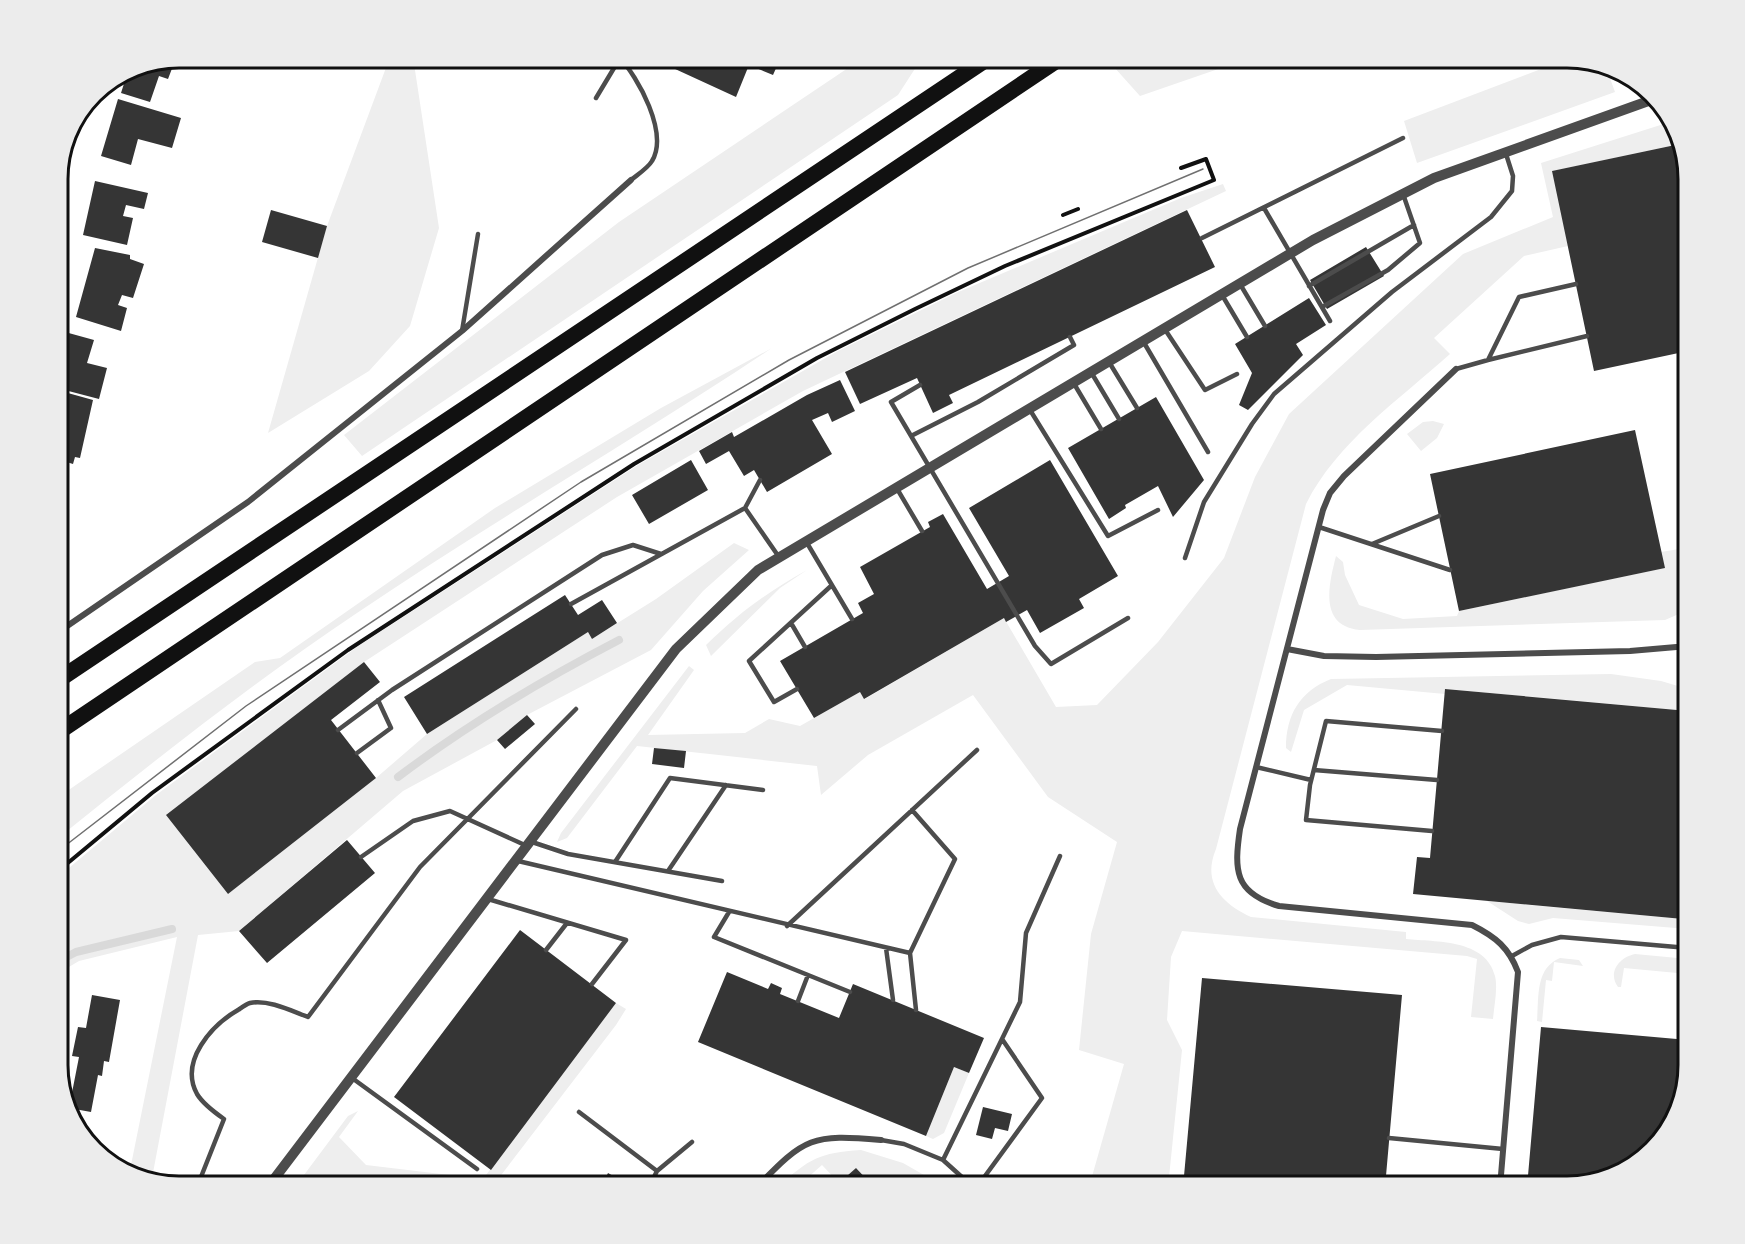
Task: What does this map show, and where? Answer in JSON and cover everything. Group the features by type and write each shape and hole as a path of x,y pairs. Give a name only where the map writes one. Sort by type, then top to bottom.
{"highway":[{"path":"68,674 974,68"},
{"path":"68,727 1046,68"}],"street":[{"path":"276,1177 518,861 676,649 758,570 1289,254 1434,178 1647,102"},
{"path":"68,625 248,502 462,331 631,180"},
{"path":"1456,369 1344,476 1330,494 1319,527 1256,767 1237,852 1237,870 1246,888 1257,899 1279,906 1472,925 1494,936 1512,956 1518,972 1501,1177"},
{"path":"1287,650 1324,656 1376,657 1678,648"},
{"path":"767,1177 790,1153 815,1140 835,1136 882,1140"}],"lane":[{"path":"596,98 614,68"},
{"path":"627,68 645,93 657,134 653,160 631,180"},
{"path":"1202,238 1403,138"},
{"path":"1185,558 1204,502 1252,424 1274,394 1392,292 1491,217 1512,191 1513,176 1505,152"},
{"path":"1322,307 1388,270 1420,243 1403,194"},
{"path":"1263,208 1330,321"},
{"path":"1309,286 1414,225"},
{"path":"462,331 477,234"},
{"path":"1240,283 1265,326"},
{"path":"1488,360 1519,297 1576,284"},
{"path":"1221,294 1247,337"},
{"path":"1164,328 1205,390 1238,374"},
{"path":"1456,369 1587,336"},
{"path":"911,436 978,402 1074,345 1070,337"},
{"path":"1143,340 1208,452"},
{"path":"1108,361 1137,408"},
{"path":"1090,372 1119,419"},
{"path":"1073,382 1101,429"},
{"path":"920,385 891,402 1035,646 1051,664 1128,618"},
{"path":"1029,408 1108,536 1158,510"},
{"path":"571,604 745,508 760,480"},
{"path":"896,487 922,531"},
{"path":"745,508 779,557"},
{"path":"1372,544 1439,516"},
{"path":"1319,527 1450,570"},
{"path":"806,541 852,620"},
{"path":"338,730 378,700 602,555 633,545 662,554"},
{"path":"797,688 774,702 748,662 832,585"},
{"path":"791,622 805,647"},
{"path":"357,753 391,728 378,700"},
{"path":"201,1177 224,1119 211,1110 196,1093 192,1066 201,1044 219,1021 250,1003 278,1006 308,1017 420,867 470,820 576,709"},
{"path":"1432,831 1306,820 1311,780 1326,721 1442,730"},
{"path":"787,926 977,750"},
{"path":"1256,767 1311,780"},
{"path":"1314,770 1437,780"},
{"path":"615,862 670,778 763,790"},
{"path":"668,871 726,785"},
{"path":"361,856 413,821 450,810 530,844 568,854 722,881"},
{"path":"912,810 955,859 910,953 916,1010"},
{"path":"943,1160 1020,1002 1026,933 1060,856"},
{"path":"518,861 787,926 910,953"},
{"path":"488,899 626,940 592,984"},
{"path":"729,912 714,937 850,992"},
{"path":"546,950 567,923"},
{"path":"1512,956 1532,945 1561,937 1678,947"},
{"path":"886,948 893,1000"},
{"path":"798,1001 808,975"},
{"path":"983,1177 1042,1098 1002,1039"},
{"path":"352,1078 477,1168"},
{"path":"579,1112 657,1171"},
{"path":"414,1123 420,1116"},
{"path":"1389,1138 1503,1149"},
{"path":"882,1140 903,1144 943,1160 963,1177"},
{"path":"654,1177 657,1171 692,1142"},
{"path":"463,1159 468,1152"}],"path":[{"path":"68,863 152,793 348,650 634,464 817,358 915,309 1005,267 1214,180 1206,159 1181,168"},
{"path":"1063,215 1078,209"}],"shaded area":[{"path":"386,68 415,68 439,228 410,326 369,371 268,433 327,226"},
{"path":"848,68 915,68 898,95 362,456 344,435 619,222"},
{"path":"1115,68 1221,68 1140,96"},
{"path":"1544,68 1581,68 1602,73 1609,76 1615,92 1417,163 1404,121"},
{"path":"1663,124 1673,146 1553,171 1568,246 1524,256 1434,338 1450,354 1370,423 1334,461 1319,482 1306,504 1211,872 1217,890 1223,898 1251,917 1406,932 1406,939 1445,942 1471,949 1482,955 1490,964 1495,976 1493,1019 1471,1017 1477,959 1467,956 1182,931 1171,957 1167,1020 1182,1050 1169,1177 1092,1177 1124,1064 1079,1050 1091,934 1117,842 1048,797 973,695 868,755 821,795 817,766 637,746 567,838 557,842 561,833 689,666 694,670 648,735 745,733 769,719 800,726 860,692 865,699 1004,618 1056,707 1097,705 1158,642 1224,558 1255,477 1289,414 1463,254 1553,217 1541,163"},
{"path":"1223,184 1226,191 803,391 617,497 364,662 167,815 228,894 376,778 427,734 588,632 592,639 656,599 734,543 749,550 703,591 651,650 527,715 497,740 403,791 239,931 198,935 153,1173 131,1166 177,937 79,961 68,968 68,869 156,795 357,647 638,465 838,351 956,293 1181,198"},
{"path":"772,348 458,547 316,641 203,724 68,830 68,790 255,662 280,658 495,508 661,408"},
{"path":"1433,421 1444,424 1437,438 1421,451 1407,434 1423,422"},
{"path":"1678,549 1678,614 1665,620 1360,630 1347,627 1338,621 1332,612 1330,602 1329,591 1336,556 1343,562 1345,575 1359,605 1403,619 1457,616 1459,611 1664,568 1661,552"},
{"path":"807,570 780,588 711,656 706,645 718,633 754,604"},
{"path":"1611,674 1661,681 1678,686 1678,710 1446,689 1445,694 1347,685 1304,710 1291,752 1286,748 1292,715 1303,697 1331,679"},
{"path":"1487,901 1678,919 1678,928 1553,918 1529,924 1518,921"},
{"path":"1635,954 1678,958 1678,973 1624,968 1621,987 1618,987 1614,976 1615,971 1624,958"},
{"path":"1560,958 1579,960 1583,966 1554,962 1552,981 1546,980 1542,1022 1537,1021 1542,976 1552,963"},
{"path":"616,1003 626,1009 500,1177 485,1177"},
{"path":"954,1067 969,1073 944,1133 933,1139 926,1136"},
{"path":"358,1111 339,1137 366,1165 466,1177 302,1177 348,1116"},
{"path":"861,1150 903,1163 928,1177 865,1177 856,1168 846,1177 833,1177 822,1165 808,1177 790,1177 807,1163 835,1153"}],"building":[{"path":"172,68 168,79 159,76 150,102 121,93 125,81 143,73"},
{"path":"673,68 748,68 736,97"},
{"path":"756,68 776,68 773,75"},
{"path":"118,99 181,118 172,148 138,139 131,165 101,156"},
{"path":"1673,146 1678,178 1678,353 1594,371 1552,171"},
{"path":"95,181 148,193 144,209 126,205 123,216 133,218 127,245 83,235"},
{"path":"271,210 327,226 318,258 262,242"},
{"path":"1187,210 1215,267 949,395 953,403 933,413 917,378 860,404 845,372"},
{"path":"1366,247 1384,276 1327,309 1310,280"},
{"path":"95,248 130,255 130,259 144,264 133,298 122,295 118,305 127,308 121,331 76,317"},
{"path":"1309,298 1326,325 1296,344 1303,355 1248,410 1239,405 1252,373 1235,344"},
{"path":"68,333 94,340 87,363 107,368 99,399 68,391"},
{"path":"840,380 855,411 832,422 828,413 812,420 832,454 767,492 754,470 744,476 729,451 706,464 699,451 732,432 734,437 807,395"},
{"path":"68,393 93,400 80,458 75,457 73,464 68,462"},
{"path":"1156,397 1204,480 1173,517 1158,486 1125,505 1126,508 1109,519 1068,448"},
{"path":"1635,430 1665,568 1459,611 1430,474"},
{"path":"691,460 708,490 649,524 632,495"},
{"path":"1050,460 1118,576 1079,599 1084,608 1040,633 1027,610 1006,622 1004,618 864,699 860,692 814,718 780,661 863,613 858,603 874,594 860,567 930,527 928,522 943,514 987,589 1009,576 969,508"},
{"path":"565,595 578,615 602,600 617,623 592,639 588,632 427,734 404,697"},
{"path":"364,662 380,682 331,720 376,778 228,894 166,815"},
{"path":"1445,689 1678,710 1678,919 1413,894 1417,857 1430,858"},
{"path":"527,715 535,724 505,749 497,740"},
{"path":"654,748 686,751 684,768 652,764"},
{"path":"347,840 375,873 267,963 239,931"},
{"path":"520,930 616,1003 491,1170 394,1097"},
{"path":"727,972 768,989 771,983 782,988 780,994 839,1018 853,984 984,1038 969,1073 954,1067 926,1136 698,1042"},
{"path":"1202,978 1402,995 1386,1177 1184,1177"},
{"path":"92,995 120,1000 109,1062 104,1061 102,1076 98,1075 91,1112 77,1109 71,1095 79,1057 72,1056 78,1027 86,1028"},
{"path":"1541,1027 1678,1039 1678,1066 1672,1101 1655,1133 1640,1149 1616,1165 1602,1171 1581,1176 1528,1177"},
{"path":"983,1107 1012,1114 1008,1131 995,1128 992,1139 976,1135"},
{"path":"856,1168 865,1177 846,1177"}],"waterway":[{"path":"398,777 505,704 619,640"},
{"path":"68,956 76,952 172,929"}],"tram line":[{"path":"68,844 246,706 581,482 789,360 968,268 1203,169"}]}
